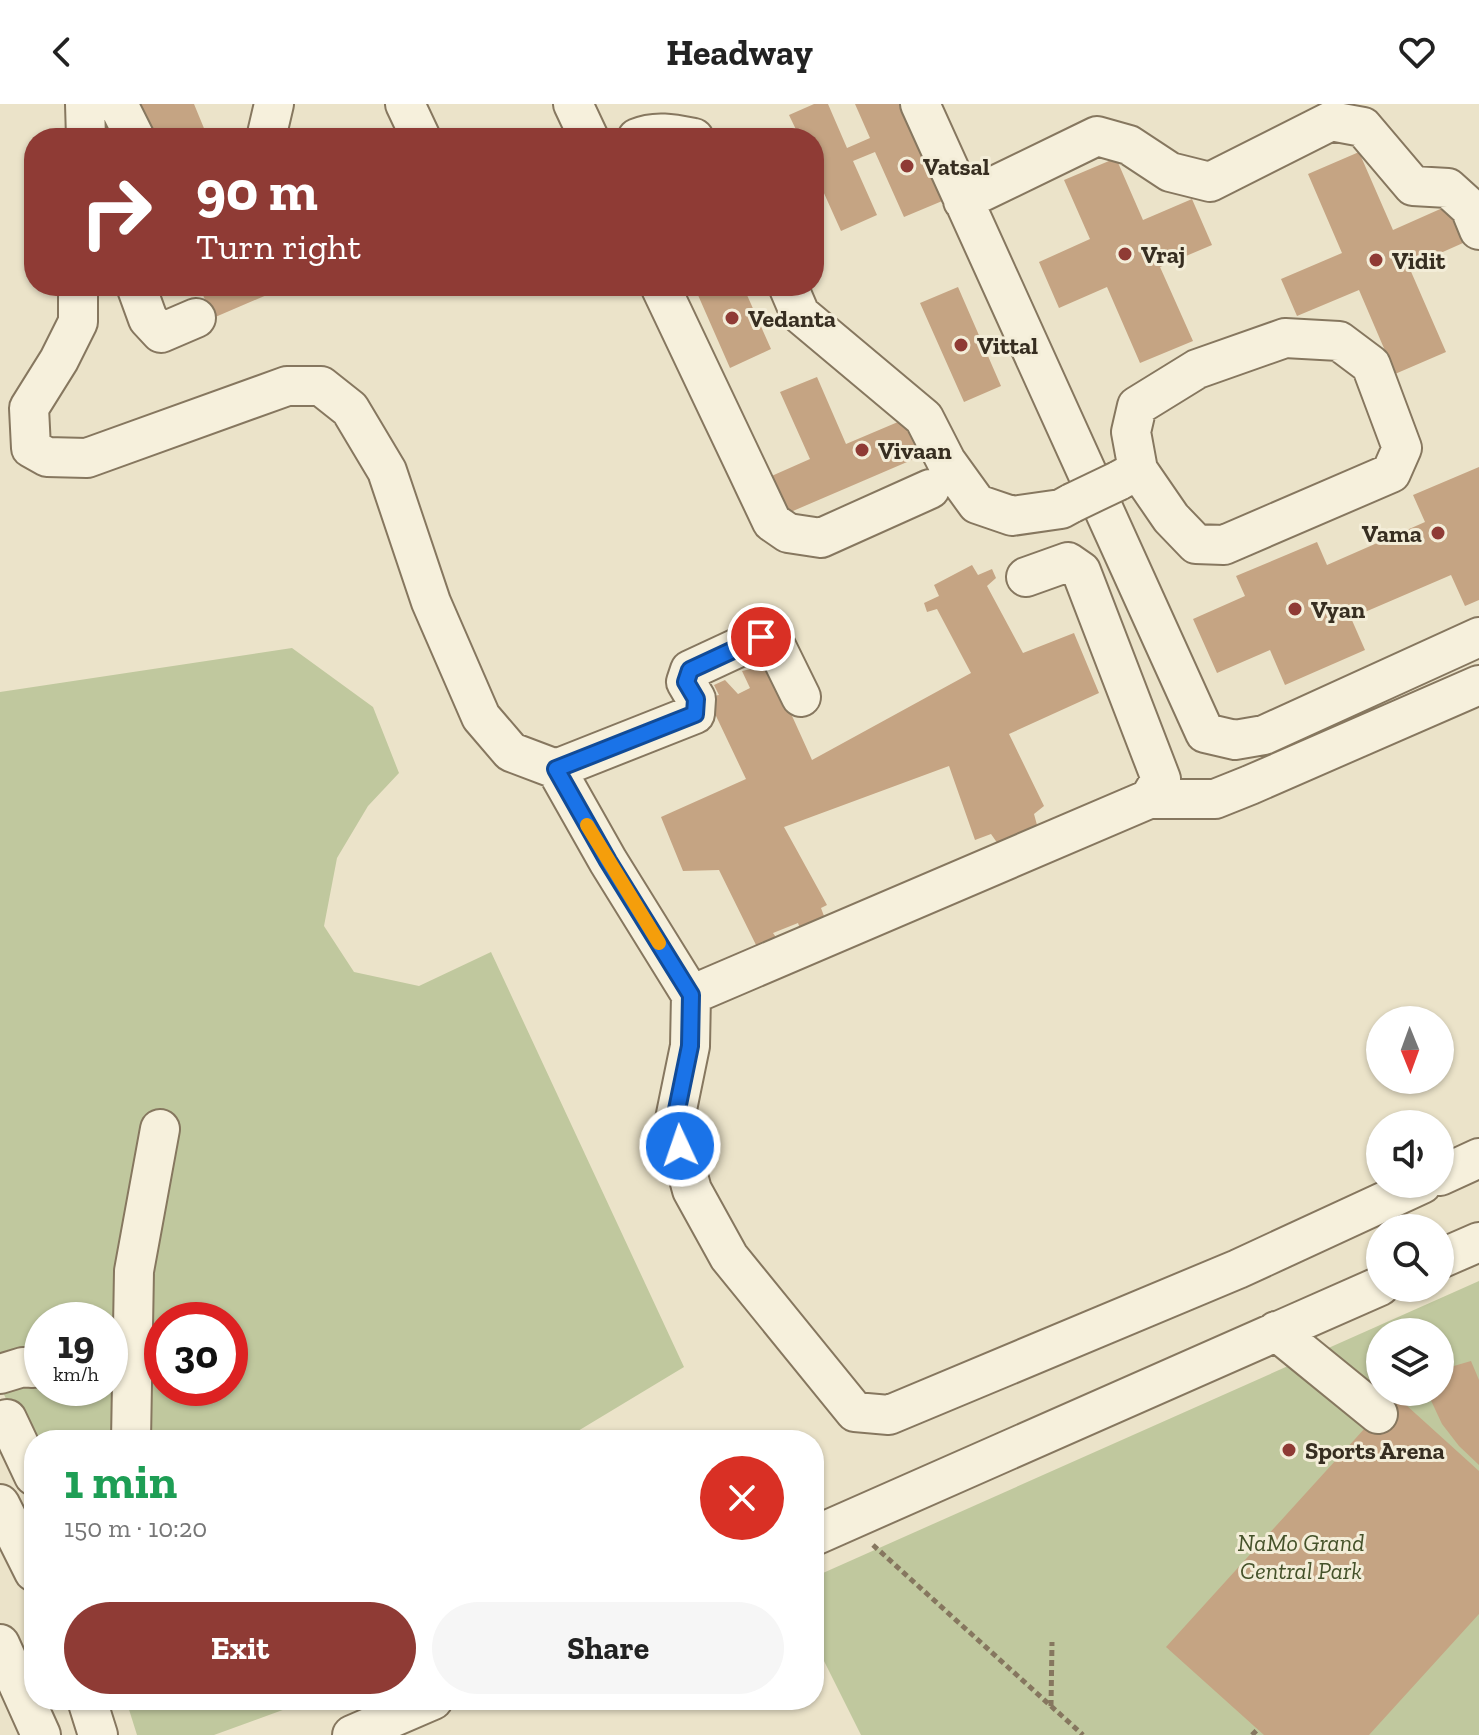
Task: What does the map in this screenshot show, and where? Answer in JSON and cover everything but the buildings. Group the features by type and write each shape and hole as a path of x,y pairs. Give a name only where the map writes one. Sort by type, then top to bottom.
{"street":[{"path":"85,104 86,128"},
{"path":"118,104 130,128"},
{"path":"268,128 274,104"},
{"path":"405,104 416,128"},
{"path":"920,104 1205,733 1235,740 1264,735 1479,637"},
{"path":"963,201 1097,136 1129,145 1170,172 1210,182 1331,121 1363,127 1413,186 1448,188 1470,208 1479,230"},
{"path":"78,296 78,322 29,408 31,448 47,457 87,458 287,386 321,386 350,409 387,471 431,602 481,717 511,752 556,769 608,861 691,995 690,1046 674,1124 692,1190 729,1257 855,1412 889,1415 1238,1269 1392,1198"},
{"path":"140,296 148,319 161,333 196,318"},
{"path":"665,296 772,522 788,533 821,538 930,489"},
{"path":"792,296 800,314 924,418 946,461 977,504 1012,516 1061,509 1128,476"},
{"path":"1285,338 1339,341 1371,365 1402,448 1391,473 1224,545 1196,544 1128,476 1131,432 1137,406 1197,369 1285,338"},
{"path":"1026,577 1068,562 1081,571 1161,779 1149,799"},
{"path":"556,769 695,714 696,699 686,682 690,670 761,637 772,638 801,697"},
{"path":"691,995 1149,799 1215,799 1479,685"},
{"path":"131,1430 134,1271 160,1129"},
{"path":"1454,1170 1479,1158"},
{"path":"1454,1253 1479,1242"},
{"path":"830,1528 1366,1292"},
{"path":"1276,1331 1378,1414"},
{"path":"2,1415 24,1457"},
{"path":"0,1504 24,1552"},
{"path":"0,1644 24,1697"},
{"path":"30,1710 41,1735"},
{"path":"90,1710 98,1735"},
{"path":"352,1735 410,1710"}],"path":[{"path":"830,1528 1083,1735"},
{"path":"1051,1707 1052,1642"},
{"path":"1252,1735 1258,1729"}],"green space":[{"path":"292,648 373,707 399,773 368,806 337,858 324,926 354,972 419,986 491,952 684,1367 580,1430 24,1430 24,1438 0,1386 0,692"},
{"name":"NaMo Grand Central Park","path":"1479,1281 1479,1735 861,1735 824,1661 824,1573 1366,1331 1366,1406 1454,1406 1454,1318 1396,1318 1432,1302 1454,1302 1454,1292"},
{"path":"129,1710 283,1710 214,1735 137,1735"}],"slow traffic":[{"path":"587,825 659,943"}],"place":[{"name":"Vatsal","path":"907,166"},
{"name":"Vraj","path":"1125,254"},
{"name":"Vidit","path":"1376,260"},
{"name":"Vedanta","path":"732,318"},
{"name":"Vittal","path":"961,345"},
{"name":"Vivaan","path":"862,450"},
{"name":"Vama","path":"1438,533"},
{"name":"Vyan","path":"1295,609"},
{"name":"Sports Arena","path":"1289,1450"}],"route":[{"path":"680,1146 674,1124 690,1046 691,995 608,861 556,769 695,714 696,699 686,682 690,670 761,637"}]}
